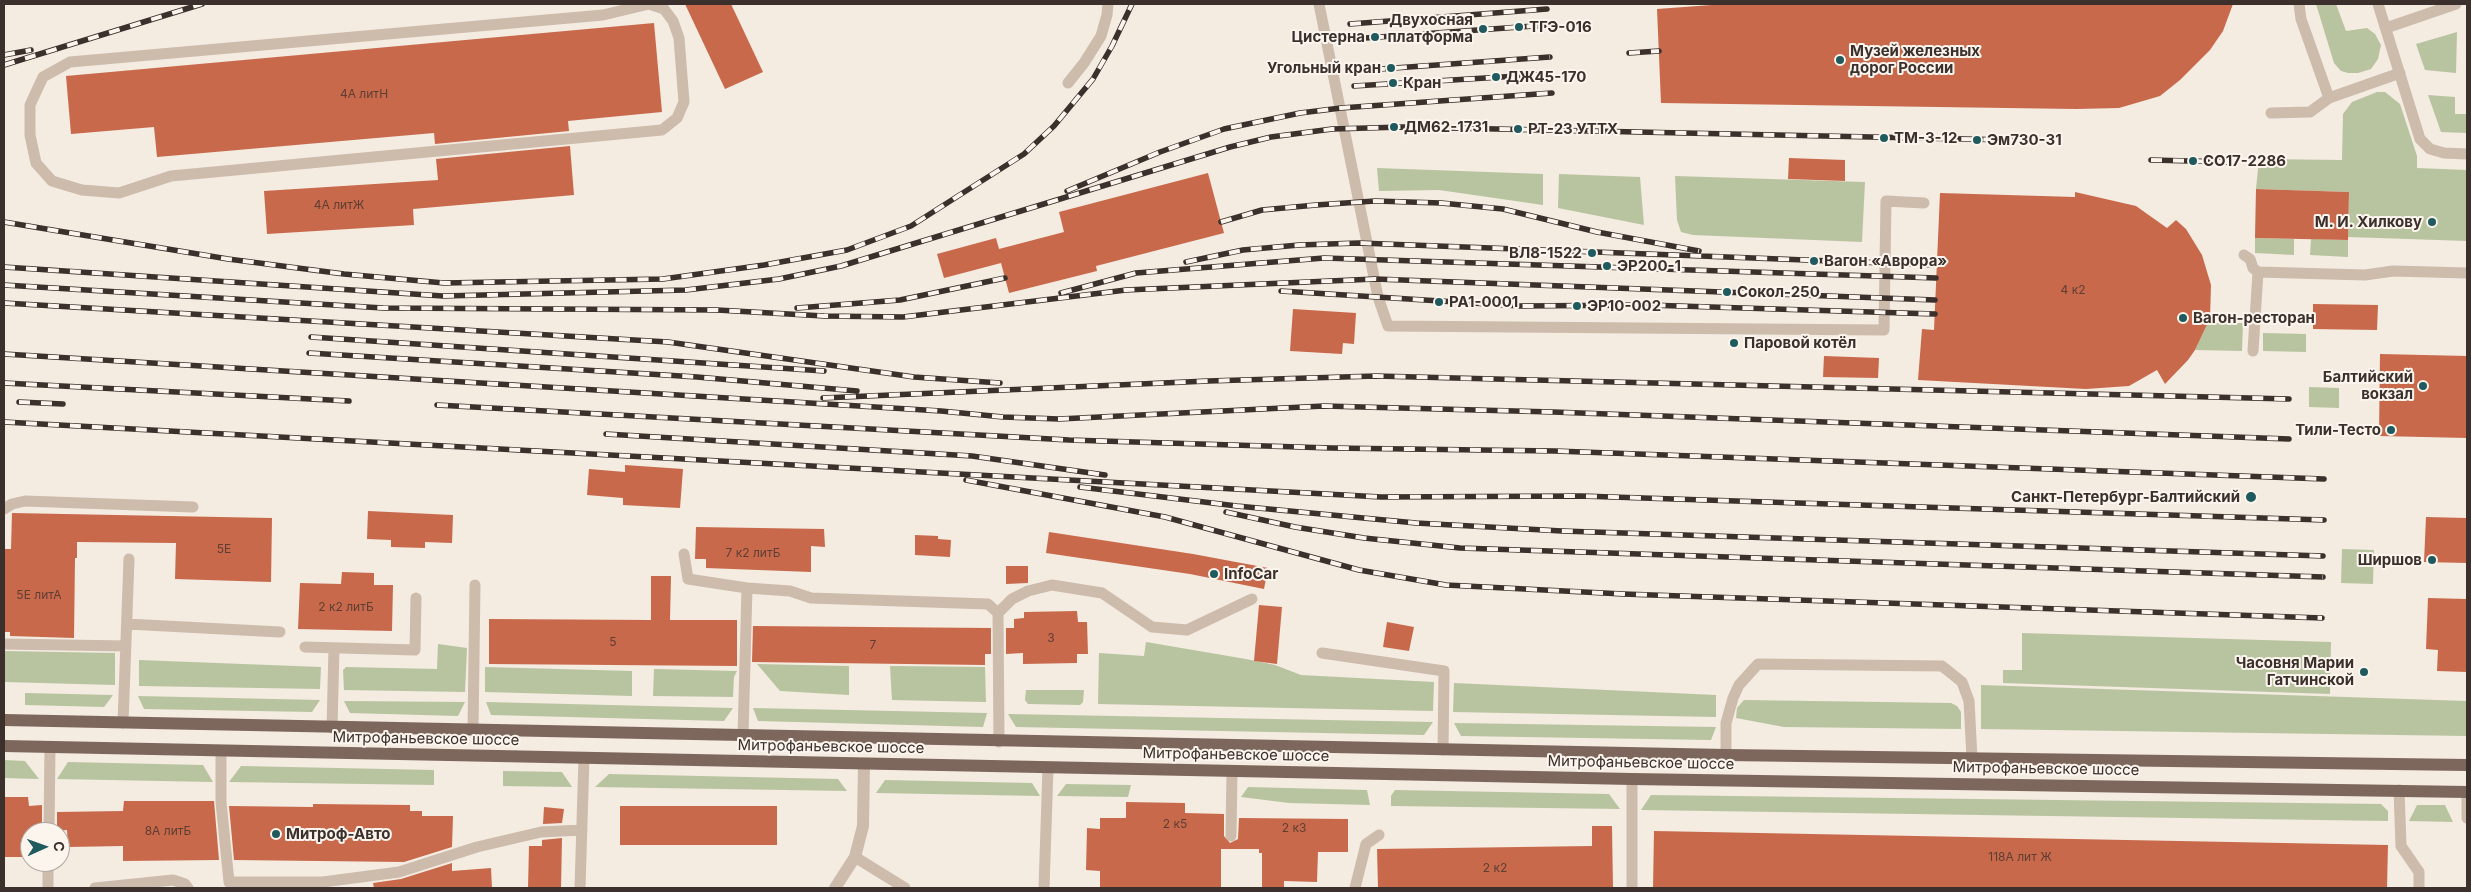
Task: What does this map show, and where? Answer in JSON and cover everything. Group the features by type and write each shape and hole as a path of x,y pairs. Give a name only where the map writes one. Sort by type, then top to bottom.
{"main road":[{"name":"Митрофаньевское шоссе","path":"4,720 999,742 1726,755 2467,765"},
{"name":"Митрофаньевское шоссе","path":"4,746 1232,772 2467,792"}],"street":[{"path":"835,888 855,857 863,826 864,764"}],"lane":[{"path":"649,4 664,9 673,21 679,38 684,102 677,118 662,130 171,176 119,193 82,190 52,181 36,164 30,135 30,105 43,77 70,62 603,15 649,4"},
{"path":"1068,83 1084,63 1101,36 1108,4"},
{"path":"1319,4 1378,297 1388,326 1884,330 1886,201 1924,203"},
{"path":"2299,4 2301,19 2329,98"},
{"path":"2378,4 2420,140 2430,149 2444,153 2467,154"},
{"path":"2386,28 2437,6 2456,4"},
{"path":"2271,113 2310,112 2329,98 2400,73"},
{"path":"2244,255 2250,258 2253,268 2258,272 2365,275 2393,271 2467,273"},
{"path":"2253,351 2258,272"},
{"path":"4,509 12,504 25,501 193,506"},
{"path":"684,554 688,579 747,588 790,591 811,598 988,604 998,613"},
{"path":"123,723 129,559"},
{"path":"473,730 475,585"},
{"path":"999,742 998,613 1012,599 1028,591 1052,585 1102,593 1152,627 1187,630 1252,599"},
{"path":"743,736 747,588"},
{"path":"305,647 415,650 416,598"},
{"path":"127,624 280,632"},
{"path":"4,644 126,646"},
{"path":"332,728 334,648"},
{"path":"1322,652 1444,671 1443,750"},
{"path":"1726,755 1726,722 1739,685 1758,664 1787,664 1942,666 1962,682 1969,701 1972,758"},
{"path":"49,822 50,748"},
{"path":"221,751 221,802 229,882 323,882 399,872 477,847 532,834 562,830 582,830"},
{"path":"580,888 584,758"},
{"path":"1044,888 1048,768"},
{"path":"1231,836 1232,772"},
{"path":"1632,779 1632,888"},
{"path":"2399,790 2401,846 2419,872 2419,888"},
{"path":"2467,792 2467,818"},
{"path":"1355,888 1366,844 1379,835"},
{"path":"855,857 905,888"},
{"path":"48,872 48,888"},
{"path":"95,888 173,880 185,884 188,888"}],"green space":[{"path":"2316,4 2336,4 2346,31 2367,28 2375,34 2381,45 2378,59 2371,69 2358,73 2348,73 2341,71 2334,63"},
{"path":"2457,32 2456,73 2425,70 2416,44"},
{"path":"2377,92 2385,92 2400,104 2417,156 2417,168 2467,170 2467,241 2348,237 2349,192 2256,189 2259,159 2342,160 2343,114 2352,102"},
{"path":"2428,95 2455,97 2455,114 2467,114 2467,133 2441,132"},
{"path":"1377,168 1543,174 1543,205 1439,190 1379,191"},
{"path":"1559,174 1640,177 1644,225 1558,208"},
{"path":"1675,176 1865,182 1862,242 1693,235 1681,232 1677,220"},
{"path":"2255,238 2294,239 2294,255 2255,253"},
{"path":"2311,239 2348,240 2348,257 2310,255"},
{"path":"2207,323 2243,323 2242,351 2195,350"},
{"path":"2263,333 2306,334 2306,352 2263,351"},
{"path":"2309,387 2339,388 2339,408 2309,407"},
{"path":"2342,549 2374,550 2373,584 2341,583"},
{"path":"2022,633 2331,642 2330,694 2003,683 2003,670 2022,670"},
{"path":"1146,642 1275,665 1301,675 1434,682 1433,711 1098,704 1099,653 1144,656"},
{"path":"438,644 467,648 465,692 344,690 343,670 346,667 437,669"},
{"path":"4,651 115,653 115,685 4,682"},
{"path":"139,660 321,667 320,689 139,686"},
{"path":"757,664 849,666 849,695 780,691"},
{"path":"890,666 985,667 986,702 892,700"},
{"path":"485,667 632,671 632,696 485,692"},
{"path":"654,669 737,671 734,677 733,697 653,696"},
{"path":"1454,683 1716,695 1716,717 1453,712"},
{"path":"1981,685 2467,701 2467,736 1981,729"},
{"path":"1026,690 1084,690 1083,702 1080,705 1028,704 1025,700"},
{"path":"25,693 113,695 104,707 25,705"},
{"path":"138,696 320,700 312,712 144,709"},
{"path":"1744,700 1951,703 1957,706 1961,712 1961,729 1784,727 1736,718 1737,708"},
{"path":"344,701 465,702 458,716 350,713"},
{"path":"486,702 733,708 724,721 491,715"},
{"path":"753,708 987,713 983,727 758,721"},
{"path":"1008,714 1433,722 1424,735 1016,727"},
{"path":"1454,723 1716,727 1711,740 1461,736"},
{"path":"4,760 25,761 39,779 4,778"},
{"path":"68,762 203,765 213,782 57,779"},
{"path":"241,766 434,770 434,785 229,782"},
{"path":"503,771 562,772 572,787 503,786"},
{"path":"609,774 838,779 847,791 595,787"},
{"path":"885,780 1032,783 1040,796 876,793"},
{"path":"1066,784 1131,785 1128,797 1057,796"},
{"path":"1248,787 1367,790 1370,805 1289,803 1241,797"},
{"path":"1395,790 1609,794 1620,809 1391,806 1391,796"},
{"path":"1651,795 2381,804 2388,811 2388,821 1641,810"},
{"path":"2417,805 2445,805 2453,822 2409,821"}],"building":[{"path":"685,4 731,4 763,72 725,89"},
{"path":"1725,4 2233,4 2223,31 2210,50 2180,80 2160,96 2119,108 1661,103 1657,9"},
{"path":"654,23 662,112 568,121 569,131 435,144 434,133 157,157 154,127 71,134 66,76"},
{"path":"570,146 574,195 413,209 414,225 267,234 264,191 438,180 436,159"},
{"path":"1789,158 1845,160 1845,181 1788,179"},
{"path":"1208,173 1224,233 1096,266 1097,271 1009,293 1001,263 944,278 937,254 996,238 999,249 1064,232 1059,212"},
{"path":"2256,189 2349,192 2348,240 2255,238"},
{"path":"2075,192 2136,206 2167,228 2176,220 2186,229 2202,255 2211,285 2210,318 2195,350 2188,360 2165,384 2157,370 2129,386 2086,389 1918,380 1922,329 1934,330 1940,193 2075,197"},
{"path":"2313,304 2378,305 2377,330 2313,329"},
{"path":"1293,309 1356,313 1354,344 1343,343 1342,354 1290,351"},
{"name":"Балтийский вокзал","path":"2380,354 2467,356 2467,438 2379,436"},
{"path":"1824,356 1879,358 1878,378 1823,377"},
{"path":"625,465 683,469 680,508 623,505 623,498 587,495 589,469 625,472"},
{"path":"368,511 453,515 452,543 425,542 425,548 391,547 391,540 367,539"},
{"path":"12,513 272,518 271,582 175,579 176,543 77,542 74,638 10,636 10,632 4,632 4,549 11,549"},
{"path":"2426,517 2467,518 2467,563 2424,562"},
{"path":"696,527 824,529 825,547 811,546 811,572 706,568 706,559 695,559"},
{"path":"1049,532 1193,554 1268,568 1264,589 1190,574 1046,553"},
{"path":"915,535 938,536 938,539 951,540 950,557 915,555"},
{"path":"1006,566 1028,566 1028,583 1006,584"},
{"path":"342,572 374,573 374,585 393,585 392,631 298,629 300,583 341,584"},
{"path":"651,576 671,576 670,620 737,620 737,666 489,664 489,619 651,620"},
{"path":"2428,598 2467,599 2467,672 2437,671 2438,650 2426,649"},
{"path":"1259,605 1282,607 1277,664 1254,661"},
{"path":"1077,611 1078,622 1087,622 1088,654 1077,654 1077,663 1023,664 1023,653 1006,654 1006,628 1014,628 1014,619 1024,618 1024,612"},
{"path":"1387,622 1414,627 1409,651 1383,647"},
{"path":"753,626 991,628 991,654 985,654 985,665 752,662"},
{"path":"4,797 28,797 29,806 42,805 42,822 20,822 20,857 4,857"},
{"path":"124,801 214,801 219,860 123,861 123,846 70,847 70,822 57,822 57,812 123,811"},
{"path":"1126,802 1185,803 1185,813 1224,814 1224,836 1230,843 1238,839 1239,818 1348,819 1348,852 1318,852 1317,882 1284,881 1284,888 1262,888 1262,853 1259,853 1259,849 1221,849 1221,888 1100,888 1100,871 1086,870 1087,828 1100,829 1100,818 1126,818"},
{"path":"313,804 410,805 410,811 422,811 422,816 453,816 452,847 404,862 234,860 229,806 313,807"},
{"path":"620,806 777,806 777,845 620,845"},
{"path":"544,807 564,809 562,823 543,824"},
{"path":"1592,826 1612,826 1613,888 1378,888 1377,849 1592,846"},
{"path":"1654,831 2388,845 2387,888 1653,888"},
{"path":"562,838 561,888 528,888 529,846 542,846 542,840"},
{"path":"452,863 452,871 491,868 492,888 374,888 373,883 401,879"}],"railway":[{"path":"4,65 202,4"},
{"path":"4,222 228,259 344,274 444,283 663,279 764,265 847,250 911,226 1024,154 1054,126 1093,79 1112,46 1132,4"},
{"path":"1350,24 1547,9"},
{"path":"1351,39 1548,25"},
{"path":"4,55 31,50"},
{"path":"1629,53 1659,51"},
{"path":"1352,71 1550,57"},
{"path":"1354,86 1551,74"},
{"path":"1067,191 1160,152 1224,129 1300,113 1341,108 1552,93"},
{"path":"4,267 443,296 686,290 779,279 841,266 1230,147 1271,137 1332,129 1403,127 2012,140"},
{"path":"2151,160 2229,162"},
{"path":"1221,222 1262,210 1316,205 1375,201 1441,203 1503,209 1597,232 1699,251"},
{"path":"1186,262 1243,250 1299,245 1359,243 1937,265"},
{"path":"1061,293 1136,273 1324,258 1936,278"},
{"path":"797,308 900,300 1005,278"},
{"path":"4,285 383,308 717,310 824,316 903,317 1126,290 1375,279 1935,300"},
{"path":"1281,291 1520,306 1647,305 1935,314"},
{"path":"4,303 668,342 914,377 1000,383"},
{"path":"311,337 824,371"},
{"path":"309,353 697,377 857,391"},
{"path":"4,354 941,411 1003,417 1059,419 1324,406 1553,412 2289,439"},
{"path":"823,398 1208,381 1376,376 2289,399"},
{"path":"4,383 349,401"},
{"path":"19,402 63,404"},
{"path":"437,405 1069,440 1331,448 1555,451 2324,479"},
{"path":"4,422 1381,497 1581,496 2324,520"},
{"path":"606,434 972,456 1105,475"},
{"path":"966,480 1165,517 1359,570 1446,585 1623,594 2322,618"},
{"path":"1080,487 1237,506 1416,523 1562,531 2323,556"},
{"path":"1226,512 1295,527 1364,538 1460,548 2323,577"}],"place":[{"name":"ТГЭ-016","path":"1519,27"},
{"name":"Двухосная платформа","path":"1483,29"},
{"name":"Цистерна","path":"1375,37"},
{"name":"Музей железных дорог России","path":"1840,60"},
{"name":"Угольный кран","path":"1391,68"},
{"name":"ДЖ45-170","path":"1496,77"},
{"name":"Кран","path":"1393,83"},
{"name":"ДМ62-1731","path":"1394,127"},
{"name":"РТ-23 УТТХ","path":"1518,129"},
{"name":"ТМ-3-12","path":"1884,138"},
{"name":"Эм730-31","path":"1977,140"},
{"name":"СО17-2286","path":"2193,161"},
{"name":"М. И. Хилкову","path":"2432,222"},
{"name":"ВЛ8-1522","path":"1592,253"},
{"name":"Вагон «Аврора»","path":"1814,261"},
{"name":"ЭР200-1","path":"1607,266"},
{"name":"Сокол-250","path":"1727,292"},
{"name":"РА1-0001","path":"1439,302"},
{"name":"ЭР10-002","path":"1577,306"},
{"name":"Вагон-ресторан","path":"2183,318"},
{"name":"Паровой котёл","path":"1734,343"},
{"name":"Балтийский вокзал","path":"2423,386"},
{"name":"Тили-Тесто","path":"2391,430"},
{"name":"Санкт-Петербург-Балтийский","path":"2251,497"},
{"name":"Ширшов","path":"2432,560"},
{"name":"InfoCar","path":"1214,574"},
{"name":"Часовня Марии Гатчинской","path":"2364,672"},
{"name":"Митроф-Авто","path":"276,834"}]}
